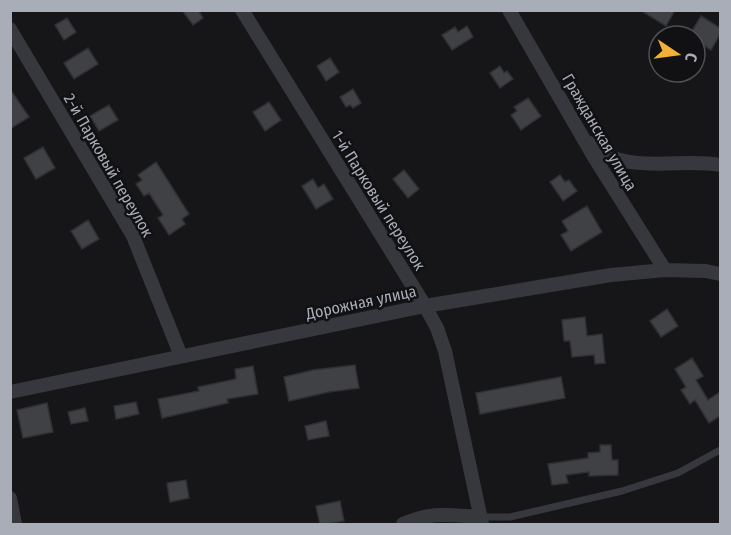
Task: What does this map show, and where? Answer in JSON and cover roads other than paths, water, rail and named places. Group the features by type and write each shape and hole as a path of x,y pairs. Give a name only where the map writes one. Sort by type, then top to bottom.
{"street":[{"name":"1-й Парковый переулок","path":"242,10 437,328 481,521"},
{"name":"Гражданская улица","path":"509,10 594,157 665,270"},
{"name":"2-й Парковый переулок","path":"10,29 134,236 181,356"},
{"path":"580,131 602,154 636,164 703,162 720,165"},
{"name":"Дорожная улица","path":"10,392 425,306 612,275 665,270 706,271 720,274"},
{"path":"10,498 15,525"},
{"path":"403,525 433,514 481,521"}],"lane":[{"path":"481,521 510,517 622,491 678,473 720,450"}]}
